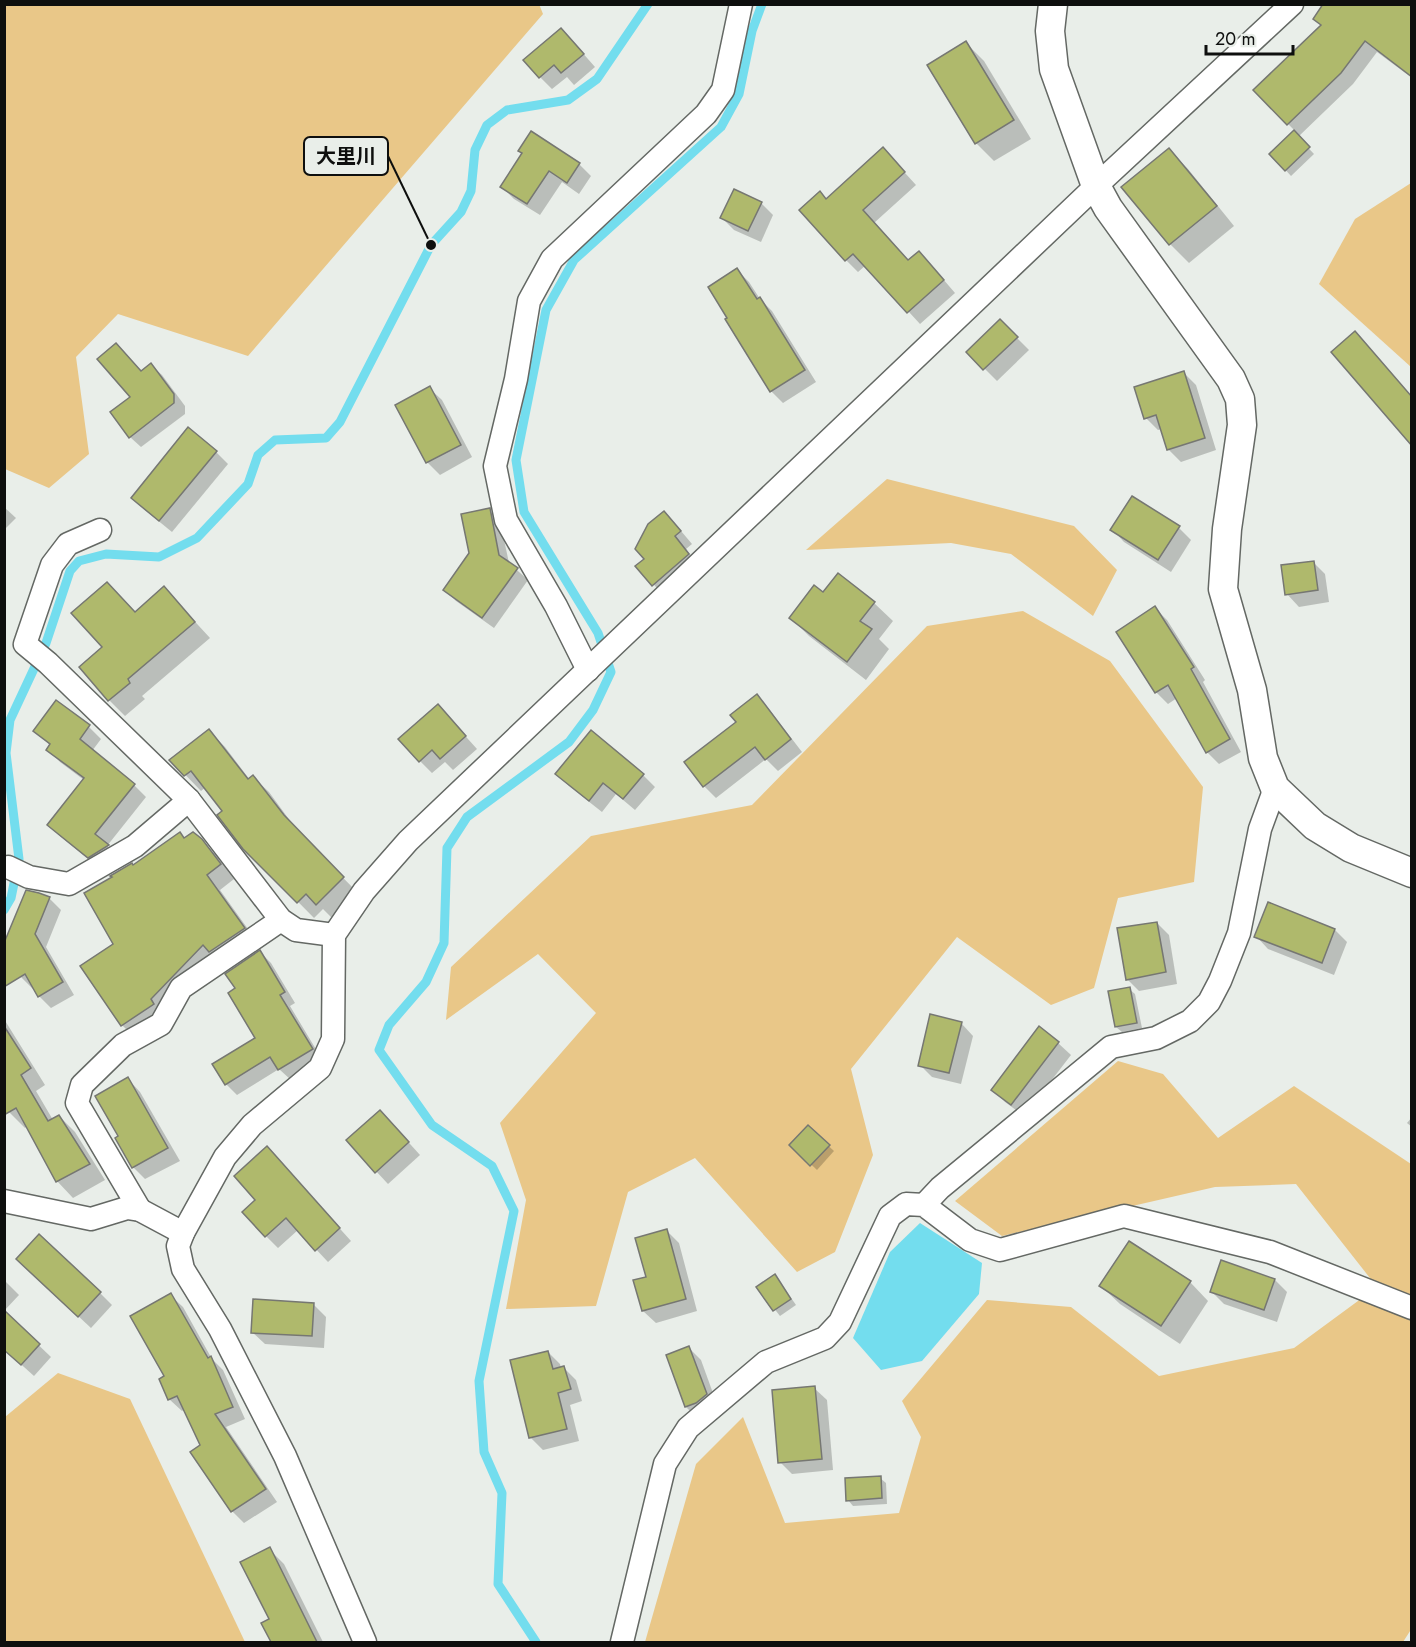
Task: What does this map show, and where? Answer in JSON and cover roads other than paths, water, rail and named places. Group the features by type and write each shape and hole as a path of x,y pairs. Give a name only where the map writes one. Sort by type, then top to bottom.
{"street":[{"path":"588,670 556,606 506,520 495,466 516,379 529,301 552,259 706,114 723,90 741,4"},
{"path":"1053,4 1050,31 1054,69 1096,186 1108,208 1231,379 1240,399 1242,425 1227,529 1223,589 1252,690 1263,758 1275,788 1315,826 1351,848 1412,873"},
{"path":"365,1642 285,1456 220,1329 183,1269 178,1246 225,1157 252,1125 320,1068 333,1039 334,935 363,891 408,840 1096,186 1292,4"},
{"path":"100,530 68,543 52,565 25,644 48,663 189,800 281,920 297,930 334,935"},
{"path":"924,1205 940,1188 1111,1047 1156,1038 1190,1021 1209,1002 1239,933 1260,829 1275,788"},
{"path":"9,867 29,877 69,884 135,846 189,800"},
{"path":"141,1210 77,1103 82,1085 123,1045 161,1024 181,988 281,920"},
{"path":"4,1201 91,1219 128,1208 141,1210 183,1233"},
{"path":"622,1642 665,1464 688,1428 766,1362 825,1338 840,1322 890,1216 906,1204 924,1205 970,1240 1000,1250 1124,1216 1270,1252 1412,1308"}],"water":[{"path":"920,1223 982,1263 979,1294 922,1361 881,1370 853,1338 890,1252"}],"waterway":[{"path":"4,910 11,898 19,859 6,753 10,720 46,643 70,571 79,561 106,554 159,557 197,538 248,484 258,455 275,440 326,438 340,422 431,245 461,212 471,191 475,150 487,125 507,110 568,100 597,79 648,4"},
{"path":"536,1642 498,1584 502,1493 484,1452 479,1381 514,1211 492,1166 432,1125 379,1050 389,1025 426,982 444,943 447,848 467,817 569,742 593,710 611,672 598,633 524,512 516,460 546,310 574,260 721,127 739,94 752,31 762,4"}],"place":[{"name":"大里川","path":"431,245"}]}
